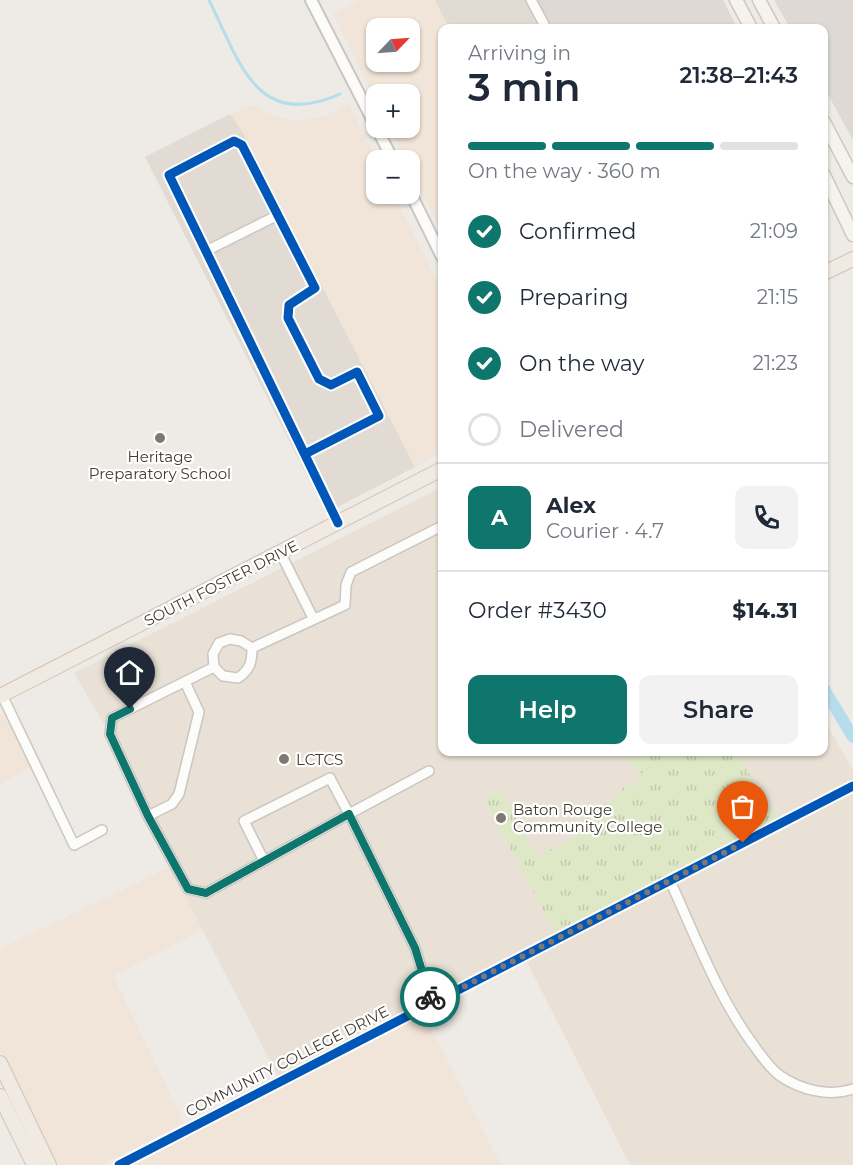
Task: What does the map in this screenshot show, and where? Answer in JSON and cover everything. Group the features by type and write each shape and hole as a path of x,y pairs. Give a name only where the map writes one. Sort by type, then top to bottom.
{"main road":[{"path":"736,0 749,24"},
{"path":"759,0 772,24"},
{"path":"828,130 853,177"},
{"path":"828,183 853,235"},
{"path":"828,271 853,258"},
{"name":"SOUTH FOSTER DRIVE","path":"1,695 438,471"},
{"path":"0,1063 49,1165"},
{"path":"0,1096 34,1165"}],"street":[{"path":"311,0 388,150"},
{"path":"531,0 544,24"},
{"path":"304,454 379,416 357,372 331,385 320,379 288,318 289,305 315,288 242,145 234,141 169,175 304,454 338,523"},
{"path":"416,204 438,249"},
{"path":"206,251 278,215"},
{"path":"252,648 345,605 346,585 351,572 438,528"},
{"path":"280,552 313,618"},
{"path":"230,639 252,648 252,660 248,671 238,678 223,676 214,667 213,654 219,643 230,639"},
{"path":"214,667 112,718 110,734 148,816 188,889 206,893 429,771"},
{"path":"148,816 172,804 179,794 199,712 185,682"},
{"path":"1,695 74,845 102,830"},
{"path":"264,861 244,821 330,778 415,948 432,1003"},
{"path":"850,787 853,799"},
{"name":"COMMUNITY COLLEGE DRIVE","path":"119,1165 850,787"},
{"path":"669,881 716,981 741,1028 760,1054 778,1074 799,1085 820,1092 842,1093 853,1089"}],"shaded area":[{"path":"362,0 435,0 447,24 438,24 438,225 420,188 420,150 401,150 395,138 420,138 420,84 368,84 333,13"},
{"path":"435,0 525,0 537,24 447,24"},
{"path":"536,0 723,0 735,24 549,24"},
{"path":"774,0 853,0 853,140 828,94 828,24 788,24"},
{"path":"253,105 274,116 299,121 327,115 349,105 372,150 366,150 366,204 398,204 438,282 438,454 415,467 244,134 230,114"},
{"path":"230,114 244,134 415,467 326,513 145,157"},
{"name":"Baton Rouge Community College","path":"438,489 438,756 828,756 828,727 853,770 853,1165 630,1165 524,956 281,1082 170,867 110,734 74,673"},
{"path":"9,709 36,765 0,784 0,716"},
{"path":"170,867 202,930 113,976 184,1123 101,1165 55,1165 0,1051 0,949"},
{"path":"421,1009 501,1165 119,1165"}],"green space":[{"path":"626,756 738,756 780,823 558,938 484,799 501,789 536,857 586,831 582,821 611,800 626,785 631,788 642,774"}],"waterway":[{"path":"209,0 241,66 254,84 270,97 288,104 311,103 340,94"},
{"path":"828,696 853,737"}],"cycle path":[{"path":"305,454 379,416 357,372 331,385 319,379 288,318 289,305 315,288 242,145 234,141 169,175 338,523"},
{"path":"119,1165 853,786"}],"way so far":[{"path":"430,997 432,1003 743,843"}],"place":[{"name":"Heritage Preparatory School","path":"160,438"},
{"name":"LCTCS","path":"284,759"},
{"name":"Baton Rouge Community College","path":"501,818"}],"route":[{"path":"130,709 112,718 110,734 148,816 188,889 206,893 349,814 415,948 430,997"}]}
